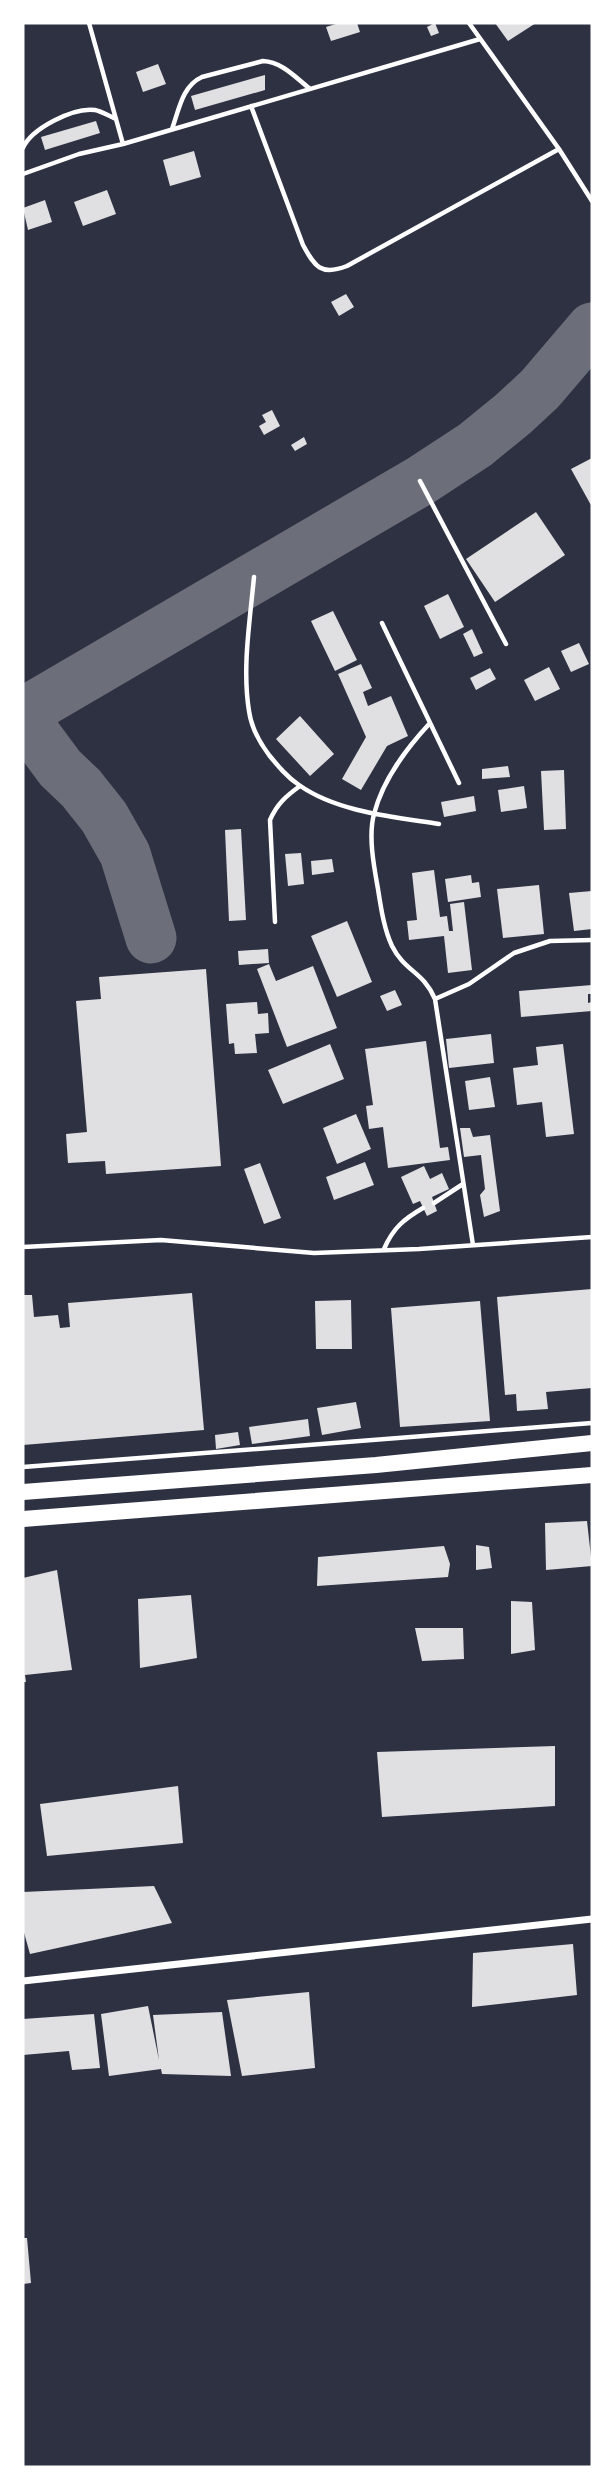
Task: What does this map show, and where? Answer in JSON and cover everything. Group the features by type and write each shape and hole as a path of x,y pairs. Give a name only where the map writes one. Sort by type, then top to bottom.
{"main road":[{"path":"23,1492 376,1465 592,1443"},
{"path":"23,1518 592,1475"}],"street":[{"path":"23,1982 592,1919"}],"lane":[{"path":"89,23 123,144"},
{"path":"469,23 559,149 592,201"},
{"path":"23,174 51,162 123,144 480,39"},
{"path":"172,129 186,88 192,81 202,77 271,61 279,64 310,89"},
{"path":"251,106 303,245 313,262 321,269 333,271 347,266 559,149"},
{"path":"23,149 33,133 78,112 94,110 116,119"},
{"path":"420,481 506,644"},
{"path":"254,577 246,681 249,714 262,745 281,770 300,786 327,799 374,814 439,824"},
{"path":"382,623 459,783"},
{"path":"430,723 410,744 396,765 374,814 373,836 377,883 391,944 403,964 419,974 429,985 435,999 474,1245"},
{"path":"275,922 270,820 285,797 300,786"},
{"path":"435,999 469,984 514,953 550,942 592,940"},
{"path":"434,1203 463,1184"},
{"path":"384,1249 399,1223 423,1208"},
{"path":"23,1247 161,1240 314,1253 592,1237"},
{"path":"23,1467 592,1423"}],"building":[{"path":"339,23 357,23 360,32 331,41 326,27"},
{"path":"435,23 439,33 431,36 427,27"},
{"path":"495,23 536,23 508,41"},
{"path":"158,64 166,84 143,92 136,72"},
{"path":"265,75 265,90 195,110 191,96"},
{"path":"96,121 100,133 45,150 41,137"},
{"path":"194,151 201,177 170,186 163,160"},
{"path":"107,190 116,214 83,226 74,202"},
{"path":"45,200 52,222 28,230 23,208"},
{"path":"346,294 354,307 339,316 331,302"},
{"path":"272,410 280,426 264,435 259,426 266,422 262,415"},
{"path":"304,437 307,444 295,451 291,445"},
{"path":"592,458 592,507 571,469"},
{"path":"536,512 565,555 495,602 466,559"},
{"path":"448,594 464,627 440,639 424,606"},
{"path":"333,611 357,660 335,671 311,621"},
{"path":"472,629 483,653 474,657 463,634"},
{"path":"579,643 589,664 571,672 561,651"},
{"path":"361,664 372,688 363,692 368,706 391,696 408,736 387,746 361,790 342,779 366,737 338,674"},
{"path":"549,667 560,689 535,701 524,680"},
{"path":"490,668 496,679 476,690 470,678"},
{"path":"300,716 334,754 310,776 276,739"},
{"path":"508,766 510,777 482,779 482,769"},
{"path":"564,770 566,829 544,830 541,771"},
{"path":"524,786 527,808 501,812 498,790"},
{"path":"474,796 476,811 444,817 441,802"},
{"path":"241,829 246,920 229,921 225,830"},
{"path":"301,853 304,884 288,886 285,854"},
{"path":"332,859 334,872 312,875 311,861"},
{"path":"434,870 440,917 447,916 449,931 453,931 450,904 464,902 472,970 448,973 444,936 409,940 407,921 417,920 412,873"},
{"path":"471,875 472,883 479,882 481,897 448,902 445,879"},
{"path":"539,885 544,934 503,938 497,889"},
{"path":"592,891 592,929 574,931 569,893"},
{"path":"347,921 372,982 337,997 311,936"},
{"path":"268,949 269,963 239,965 238,951"},
{"path":"269,964 276,981 313,966 337,1028 287,1047 257,969"},
{"path":"206,969 221,1166 106,1174 105,1161 68,1163 66,1134 87,1132 76,1001 101,999 99,977"},
{"path":"592,985 588,1003 592,1002 592,1011 521,1017 519,991"},
{"path":"395,990 402,1005 387,1011 380,996"},
{"path":"257,1002 258,1014 268,1013 269,1033 255,1034 257,1053 235,1054 234,1043 229,1044 226,1004"},
{"path":"491,1034 494,1063 449,1068 446,1039"},
{"path":"426,1041 440,1148 448,1147 450,1160 388,1168 383,1127 369,1129 366,1106 373,1105 365,1049"},
{"path":"330,1044 344,1079 283,1104 268,1070"},
{"path":"563,1044 574,1134 546,1137 542,1102 517,1105 513,1068 538,1065 536,1047"},
{"path":"490,1077 495,1107 469,1110 465,1081"},
{"path":"356,1114 371,1149 337,1164 323,1128"},
{"path":"460,1128 470,1128 473,1137 490,1135 500,1211 484,1217 480,1195 485,1189 481,1155 464,1157"},
{"path":"365,1162 374,1185 334,1200 326,1177"},
{"path":"260,1163 281,1218 264,1224 244,1169"},
{"path":"424,1166 430,1179 442,1173 449,1189 432,1197 437,1211 427,1216 420,1201 413,1204 401,1177"},
{"path":"592,1289 592,1388 546,1392 548,1409 517,1411 516,1394 505,1395 497,1297"},
{"path":"192,1293 204,1430 23,1445 23,1295 32,1295 34,1317 58,1315 60,1328 70,1327 68,1303"},
{"path":"351,1300 352,1349 316,1349 315,1301"},
{"path":"480,1301 490,1421 400,1427 391,1308"},
{"path":"356,1402 361,1428 322,1435 317,1408"},
{"path":"308,1419 310,1436 252,1444 249,1427"},
{"path":"238,1432 240,1445 216,1449 215,1435"},
{"path":"587,1521 592,1566 546,1570 545,1523"},
{"path":"476,1545 489,1547 492,1568 476,1570"},
{"path":"444,1546 450,1564 448,1577 317,1586 318,1557"},
{"path":"57,1570 72,1670 25,1675 26,1682 23,1682 23,1578"},
{"path":"191,1595 197,1658 140,1668 138,1599"},
{"path":"511,1601 532,1602 535,1650 511,1654"},
{"path":"415,1628 463,1628 464,1659 422,1661"},
{"path":"555,1746 555,1806 382,1817 377,1752"},
{"path":"178,1786 183,1843 47,1856 40,1804"},
{"path":"154,1886 172,1923 30,1954 23,1929 23,1892"},
{"path":"573,1944 577,1995 472,2007 473,1953"},
{"path":"309,1992 315,2068 242,2076 227,2000"},
{"path":"148,2006 159,2060 153,2015 222,2012 231,2076 162,2074 161,2069 109,2076 101,2014"},
{"path":"94,2014 100,2068 72,2070 69,2051 23,2055 23,2019"},
{"path":"23,2238 27,2238 31,2283 23,2284"}],"taxiway":[{"path":"23,713 420,481 475,445 540,389 592,328"},
{"path":"23,718 60,768 81,788 104,817 125,854 151,938"}]}
